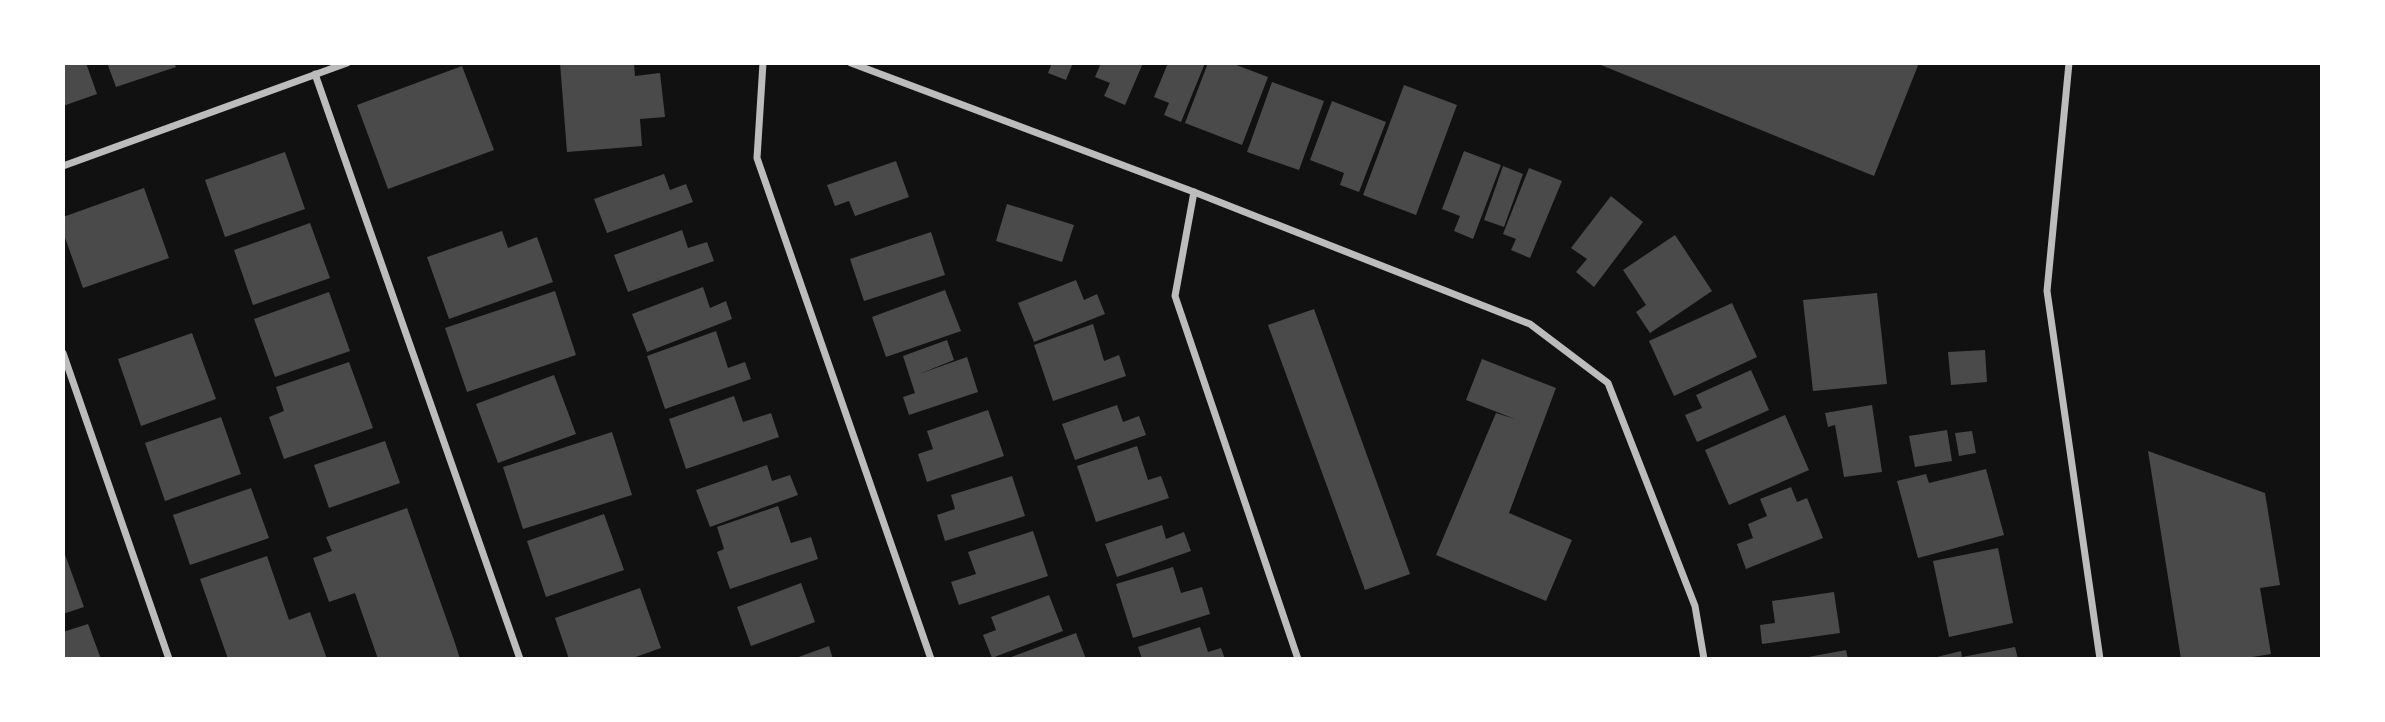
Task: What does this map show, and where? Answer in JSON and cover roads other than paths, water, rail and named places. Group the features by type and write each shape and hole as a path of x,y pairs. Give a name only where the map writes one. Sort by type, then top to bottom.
{"street":[{"path":"63,166 347,63"},
{"path":"762,63 757,158 931,659"},
{"path":"851,63 1194,192 1530,324 1608,383 1695,606 1704,659"},
{"path":"2069,63 2047,291 2100,659"},
{"path":"315,74 520,659"},
{"path":"1194,192 1175,296 1298,659"},
{"path":"63,353 169,659"}]}
